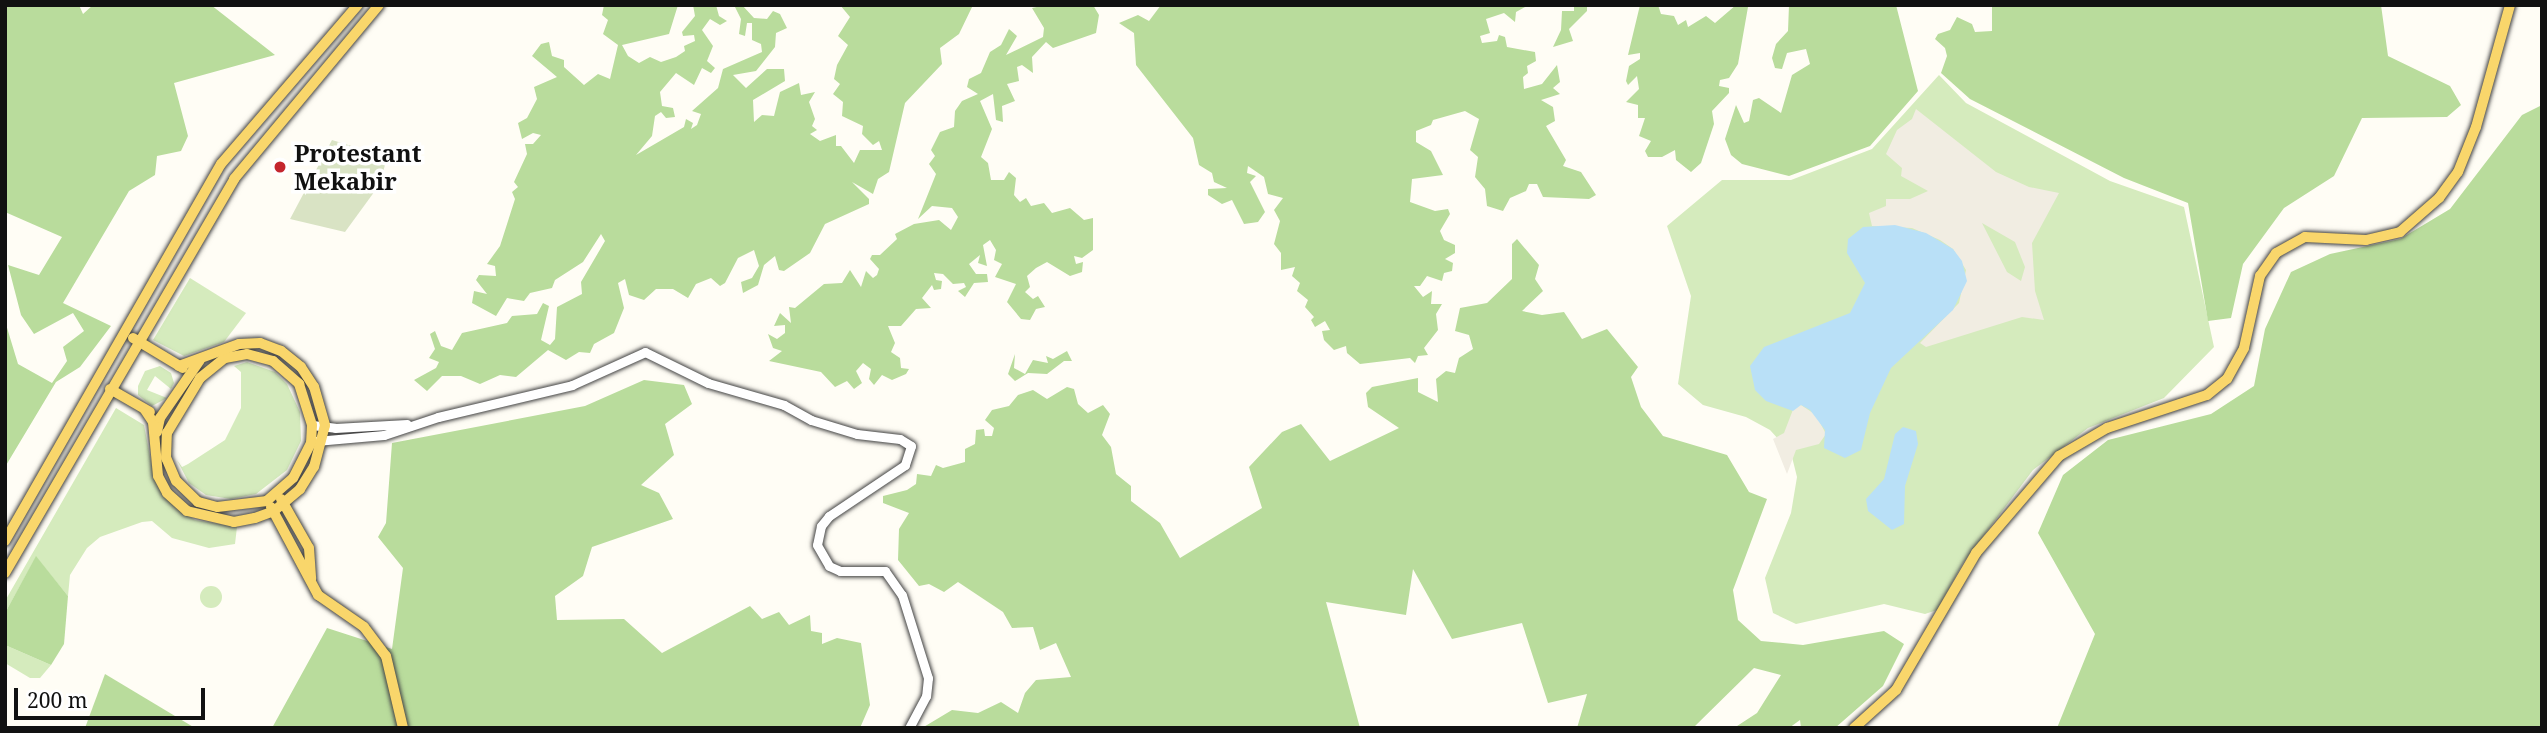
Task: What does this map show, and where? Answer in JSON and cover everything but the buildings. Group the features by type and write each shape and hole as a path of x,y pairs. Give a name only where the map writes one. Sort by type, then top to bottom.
{"main road":[{"path":"5,541 221,164 358,5"},
{"path":"5,573 110,389 245,162 379,5"},
{"path":"1854,728 1896,690 1976,553 2059,456 2106,428 2207,395 2227,380 2244,348 2260,276 2276,253 2305,237 2366,240 2400,232 2439,198 2458,172 2476,127 2510,5"},
{"path":"160,271 175,279"},
{"path":"125,334 200,379"},
{"path":"145,410 156,441 158,476 167,493 187,511 234,522 274,505 307,478 324,440 325,425 314,387 301,367 281,351 260,343 239,344 202,358 184,369 156,441"},
{"path":"247,354 273,361 299,384 312,425 311,443 274,505 218,508 198,502 184,491 166,458 165,421 200,379 225,358 247,354"},
{"path":"110,389 165,421"},
{"path":"274,505 309,548 311,579 317,595 364,627 381,648 392,676 403,728"}],"street":[{"path":"311,443 384,435 412,424 572,386 645,352 708,383 784,405 811,420 857,433 900,439 911,446 905,465 829,516 821,526 817,545 829,566 840,571 885,571 902,595 928,678 926,696 909,728"},
{"path":"96,382 110,389"},
{"path":"312,425 412,424"}],"green space":[{"path":"5,5 79,5 83,14 93,5 211,5 275,55 174,83 188,136 181,151 157,156 155,175 129,191 63,303 111,326 80,367 56,382 5,467 5,321 18,364 52,383 67,361 63,347 84,331 73,313 34,334 21,315 8,265 39,275 62,237 5,212"},
{"path":"604,5 678,5 669,34 622,45 628,56 639,63 650,57 661,62 676,57 685,51 684,46 695,41 694,35 683,36 682,32 695,16 693,5 716,5 719,16 727,21 720,25 710,19 702,30 713,46 707,61 715,68 711,73 702,68 694,85 676,73 660,92 662,106 673,108 675,117 666,118 661,112 655,116 652,136 636,155 684,127 686,119 693,123 691,129 697,125 701,114 692,111 718,88 723,69 762,52 761,44 752,40 752,23 747,23 745,36 739,34 741,19 734,5 742,5 754,18 767,19 773,11 780,14 787,28 776,33 775,47 756,71 733,75 746,88 767,69 784,69 785,81 753,100 754,122 762,115 774,116 780,92 799,83 801,95 815,92 809,102 815,119 812,126 817,130 810,134 820,141 836,135 836,146 841,146 854,163 860,150 882,150 879,141 873,145 862,134 863,126 842,116 843,102 833,94 840,84 834,79 837,65 848,45 838,36 850,17 840,5 973,5 959,34 940,48 942,64 905,103 889,172 878,179 873,194 852,182 869,199 869,204 825,224 810,253 784,271 779,270 775,256 764,265 758,285 743,293 741,282 752,278 759,266 754,250 738,258 725,283 720,286 711,278 696,284 688,298 673,289 656,289 644,300 629,295 625,279 618,283 624,308 614,333 594,344 590,353 579,352 566,360 548,350 516,377 500,375 480,384 461,376 442,376 427,391 414,380 436,368 439,362 429,358 435,349 430,334 435,331 441,346 452,350 462,333 507,323 512,316 537,314 543,303 549,306 541,340 550,345 555,339 557,307 582,294 581,282 605,241 601,234 583,262 555,280 552,288 530,293 524,301 507,298 496,316 472,303 474,291 487,294 476,280 479,275 496,276 495,266 487,264 500,246 515,199 512,192 518,187 514,182 527,154 525,144 533,144 541,135 533,133 522,139 518,123 527,118 537,99 534,87 557,77 532,56 541,44 549,42 552,56 564,60 564,67 584,85 598,74 610,79 618,45 603,34 608,20 602,15"},
{"path":"1046,5 1093,5 1099,15 1096,33 1053,48 1046,42 1032,57 1033,73 1022,65 1017,67 1019,81 1007,84 1015,101 1002,106 1003,122 996,120 993,94 980,101 992,129 981,157 988,163 991,180 1004,180 1009,172 1016,178 1014,195 1020,202 1026,198 1031,206 1044,203 1052,213 1070,208 1084,220 1093,218 1093,250 1082,258 1074,256 1076,264 1083,262 1082,272 1070,276 1047,262 1036,268 1027,276 1030,287 1025,292 1033,299 1038,296 1045,307 1036,309 1030,320 1021,319 1007,302 1016,284 995,277 1002,264 994,260 996,250 990,240 983,245 987,266 978,263 980,255 969,264 976,274 987,274 988,282 974,283 965,297 958,291 966,287 964,283 953,284 943,274 934,273 936,280 942,281 941,289 934,290 932,285 922,298 931,308 916,309 901,326 888,326 895,343 891,352 900,358 901,368 909,369 906,374 892,380 882,375 874,385 869,379 871,369 863,363 856,371 862,383 854,389 847,381 835,387 821,372 769,361 782,351 773,348 768,334 777,339 785,333 785,325 774,326 780,313 791,323 789,307 795,308 824,284 842,283 850,270 861,287 866,271 873,278 877,275 879,269 870,259 872,255 880,255 897,239 895,234 914,224 939,220 951,230 958,217 952,208 932,206 918,219 936,174 929,164 935,156 931,150 940,132 954,127 955,111 962,101 978,94 967,87 969,79 981,73 990,52 1001,45 1009,29 1017,36 1006,55 1043,37 1044,28 1032,8"},
{"path":"1161,5 1529,5 1516,12 1515,22 1504,13 1486,19 1490,33 1480,36 1482,43 1497,41 1499,35 1505,37 1507,47 1535,52 1536,61 1527,66 1528,73 1523,77 1524,89 1542,84 1557,65 1560,82 1553,88 1560,94 1541,100 1553,107 1555,121 1546,126 1566,160 1563,166 1581,172 1596,195 1589,199 1543,197 1537,184 1529,184 1526,191 1510,198 1503,211 1487,206 1485,189 1475,177 1478,157 1470,150 1479,119 1465,111 1433,120 1431,125 1416,131 1416,142 1431,151 1443,175 1412,179 1410,202 1435,211 1448,209 1450,214 1440,231 1444,240 1455,245 1455,253 1445,259 1453,263 1452,271 1444,273 1442,281 1427,276 1420,286 1414,286 1423,297 1432,291 1431,304 1442,304 1436,314 1438,330 1424,348 1428,355 1418,356 1415,363 1410,358 1360,364 1347,353 1346,346 1334,350 1324,340 1322,331 1330,330 1325,321 1315,327 1311,320 1314,317 1305,307 1308,300 1297,291 1300,283 1292,276 1295,267 1281,270 1281,253 1274,244 1280,221 1274,210 1283,198 1268,194 1264,177 1248,166 1247,173 1256,176 1250,182 1265,212 1258,222 1244,224 1232,200 1222,204 1208,195 1208,189 1227,188 1214,182 1212,173 1199,165 1193,138 1136,65 1134,33 1119,23 1138,15 1149,21"},
{"path":"1574,5 1587,5 1587,11 1569,29 1573,41 1553,47 1561,30 1562,11 1574,11"},
{"path":"1640,5 1658,5 1661,14 1674,16 1678,25 1686,20 1688,27 1706,16 1715,23 1736,5 1748,7 1738,64 1729,78 1720,80 1719,86 1729,88 1729,93 1712,111 1714,124 1701,163 1691,172 1676,160 1675,150 1662,157 1648,157 1645,151 1651,141 1639,136 1645,118 1638,118 1638,105 1626,102 1639,89 1637,76 1628,85 1626,81 1629,66 1640,59 1640,53 1628,55"},
{"path":"1789,5 1896,5 1918,91 1870,146 1789,176 1742,164 1731,155 1725,139 1736,105 1744,123 1749,121 1753,100 1759,98 1781,113 1792,75 1810,64 1806,49 1787,53 1782,69 1775,68 1772,58 1776,44 1788,31"},
{"path":"1992,5 2381,5 2388,56 2450,86 2461,105 2447,117 2362,118 2334,176 2284,208 2243,264 2231,318 2208,321 2188,203 2124,178 1970,99 1941,73 1947,56 1945,48 1935,39 1938,34 1950,30 1957,17 1972,24 1975,32 1992,31"},
{"path":"1939,75 1966,103 2110,181 2184,207 2214,347 2164,398 2088,428 2033,470 1963,563 1937,610 1925,614 1884,604 1796,624 1773,613 1765,578 1791,513 1797,477 1791,453 1770,430 1746,417 1703,405 1678,384 1691,296 1667,226 1722,180 1791,180 1872,149"},
{"path":"2542,105 2542,728 2057,728 2095,634 2038,533 2063,475 2108,440 2211,414 2254,386 2265,329 2291,272 2330,254 2400,239 2450,209 2522,115"},
{"path":"332,140 387,157 380,184 345,232 290,219"},
{"path":"1517,239 1539,265 1535,279 1543,291 1522,311 1542,315 1564,312 1582,339 1607,329 1638,367 1631,377 1641,407 1663,436 1727,455 1749,492 1767,499 1733,590 1738,620 1761,641 1803,645 1884,631 1904,644 1883,686 1835,728 1801,728 1800,720 1789,728 1734,728 1757,713 1781,675 1754,668 1694,727 1577,728 1587,694 1548,703 1522,623 1452,639 1413,569 1406,615 1326,602 1360,728 922,728 952,710 978,713 1001,702 1018,713 1025,693 1036,680 1071,677 1056,643 1040,650 1033,627 1012,628 1003,612 958,582 944,592 929,584 919,586 898,560 899,529 909,513 883,503 883,496 907,490 916,484 917,474 931,476 936,465 943,468 965,462 965,449 975,444 976,430 984,429 985,436 992,436 994,428 985,420 992,410 1009,406 1018,395 1033,390 1047,399 1067,387 1074,389 1078,404 1088,413 1103,405 1110,414 1102,435 1111,447 1116,474 1131,486 1131,501 1160,523 1180,558 1262,508 1249,467 1282,432 1301,424 1330,461 1399,428 1368,407 1366,393 1372,387 1418,378 1418,392 1438,402 1436,379 1446,371 1455,373 1459,358 1473,349 1469,335 1455,331 1460,308 1487,303 1512,279 1512,244"},
{"path":"190,278 246,313 224,342 184,356 153,340"},
{"path":"1067,351 1072,361 1064,361 1047,374 1028,373 1015,381 1008,374 1015,354 1014,368 1025,374 1033,360 1048,363 1046,356 1053,359"},
{"path":"247,362 275,372 287,384 300,412 301,441 287,470 256,494 231,499 206,495 189,483 177,460 182,467 225,440 241,408 241,372 234,366"},
{"path":"160,366 171,373 174,383 171,389 155,376 147,390 167,398 152,406 138,395 138,386 145,371"},
{"path":"644,380 684,385 692,404 665,424 674,455 641,485 659,493 673,519 592,547 583,576 555,596 557,620 624,619 662,653 750,606 762,619 779,612 789,625 810,615 811,631 822,633 822,644 837,638 861,643 870,705 860,728 272,728 327,628 392,649 403,568 378,537 386,523 392,443 585,406"},
{"path":"116,408 144,425 153,472 179,510 195,520 237,527 235,544 209,548 172,538 152,521 142,522 100,537 87,548 70,575 68,596 36,557 5,613 5,601"},
{"path":"36,556 68,596 64,644 51,665 5,645 5,613"},
{"path":"211,586 219,589 222,597 219,605 211,608 203,605 200,597 203,589"},
{"path":"5,645 51,665 40,678 30,678 5,663"},
{"path":"105,674 195,728 85,728"}],"shaded area":[{"path":"1916,109 1996,172 2029,187 2059,193 2032,243 2035,291 2044,320 2022,317 1926,347 1920,343 1959,303 1966,270 1953,249 1940,240 1912,228 1872,226 1869,213 1886,206 1886,199 1910,199 1928,191 1901,176 1902,168 1886,154 1897,130 1912,119","holes":["1982,223 2015,242 2025,267 2021,281 2007,272"]},
{"path":"1801,405 1816,415 1826,434 1819,444 1796,450 1787,474 1773,439 1784,433 1794,407"}],"water":[{"path":"1895,225 1926,233 1953,249 1962,261 1967,281 1953,310 1891,368 1870,413 1861,450 1845,458 1824,448 1825,430 1810,410 1801,405 1793,411 1766,401 1755,390 1750,366 1764,347 1850,313 1865,283 1847,253 1848,239 1863,227"},
{"path":"1903,427 1916,431 1918,444 1905,486 1904,524 1892,530 1868,511 1866,499 1884,479 1895,434"}],"place":[{"name":"Protestant Mekabir","path":"280,167"}]}
